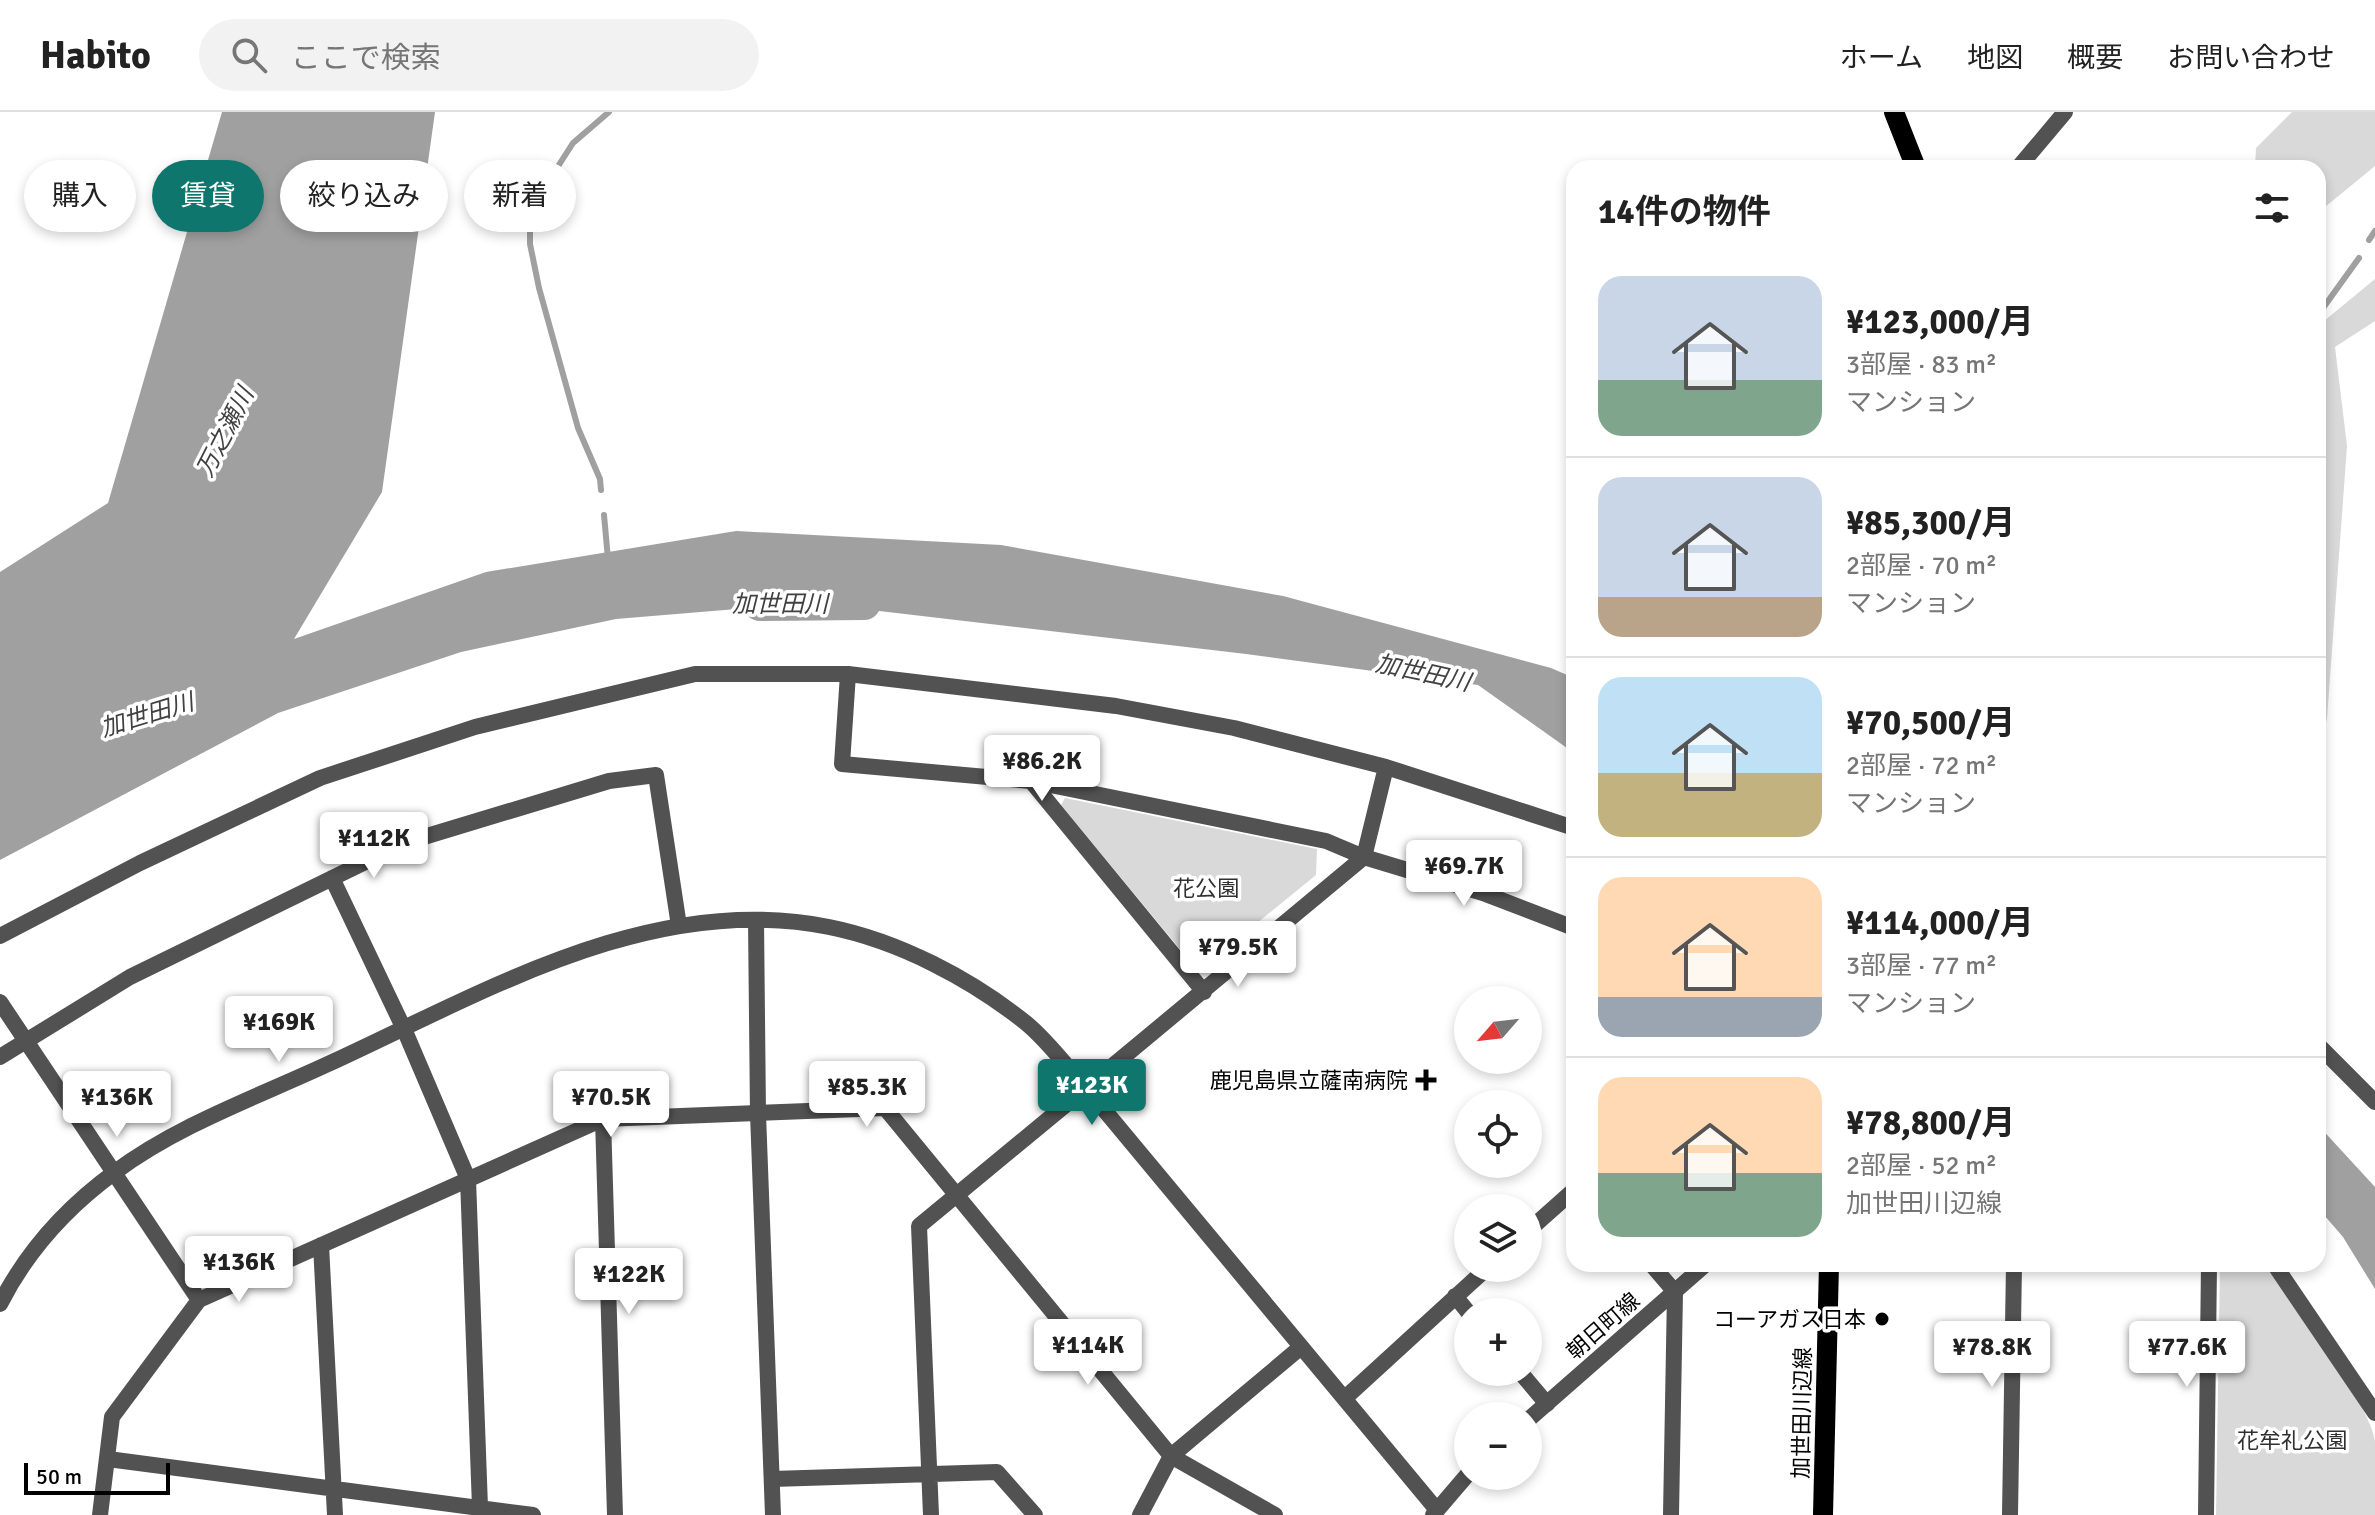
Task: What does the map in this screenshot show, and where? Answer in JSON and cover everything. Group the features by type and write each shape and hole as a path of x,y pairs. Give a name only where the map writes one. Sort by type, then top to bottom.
{"main road":[{"path":"1894,112 1913,160"},
{"name":"加世田川辺線","path":"1823,1515 1829,1272"}],"street":[{"path":"2025,160 2065,112"},
{"path":"0,936 140,863 305,785 415,744 575,700 695,674 848,674 1116,706 1234,728 1386,767 1566,825"},
{"path":"848,674 842,764 1031,781 1326,841 1364,857 1483,893 1566,925"},
{"path":"931,1515 919,1226 1364,857 1386,767"},
{"path":"0,1057 130,977 404,843 609,781 656,775 679,926"},
{"path":"1031,781 1204,992"},
{"path":"332,878 404,1029 468,1179 480,1507"},
{"path":"756,920 758,1114 773,1515"},
{"path":"0,1304 15,1275 52,1227 115,1172 178,1133 404,1029 594,945 679,926 756,920 829,927 887,943 936,967 982,991 1028,1025 1086,1088 1345,1398 1435,1512 1454,1490"},
{"path":"0,1002 199,1300"},
{"path":"2326,1053 2375,1102"},
{"path":"100,1515 112,1417 199,1300 603,1119 885,1108 1171,1456 1275,1515"},
{"path":"603,1119 615,1515"},
{"path":"1542,1219 1566,1197"},
{"path":"321,1245 335,1515"},
{"path":"1658,1272 1675,1292 1671,1515"},
{"name":"朝日町線","path":"1542,1408 1697,1272"},
{"path":"2010,1515 2014,1272"},
{"path":"2206,1515 2209,1272"},
{"path":"2279,1272 2375,1413"},
{"path":"1345,1398 1471,1282"},
{"path":"1140,1515 1171,1456 1301,1347"},
{"path":"1532,1386 1547,1404"},
{"path":"108,1459 533,1515"},
{"path":"772,1479 997,1472 1035,1515"}],"green space":[{"path":"2292,112 2375,112 2375,166 2326,206 2326,160 2255,160 2256,148"},
{"path":"2375,279 2375,321 2335,347 2347,446 2326,723 2326,319"},
{"name":"花公園","path":"1065,798 1317,849 1316,875 1198,971 1061,805"},
{"name":"花牟礼公園","path":"2220,1272 2269,1272 2344,1377 2370,1424 2375,1441 2375,1515 2216,1515"}],"water":[{"name":"万之瀬川","path":"222,112 435,112 428,160 280,160 280,232 418,232 382,492 294,639 486,572 736,531 1001,545 1283,596 1551,668 1566,675 1566,747 1478,685 1246,654 811,603 616,619 461,652 278,713 0,860 0,572 108,503 187,232 264,232 264,160 208,160"},
{"path":"2326,1134 2375,1187 2375,1289 2343,1237 2326,1217"}],"waterway":[{"path":"601,490 600,479 578,428 539,288 530,244 530,210 573,143 609,112"},
{"path":"2369,240 2375,231"},
{"path":"2326,304 2359,258"},
{"path":"604,515 608,559"},
{"name":"加世田川","path":"760,604 864,603"}],"place":[{"name":"鹿児島県立薩南病院","path":"1426,1080"},
{"name":"コーアガス日本","path":"1882,1319"}]}
